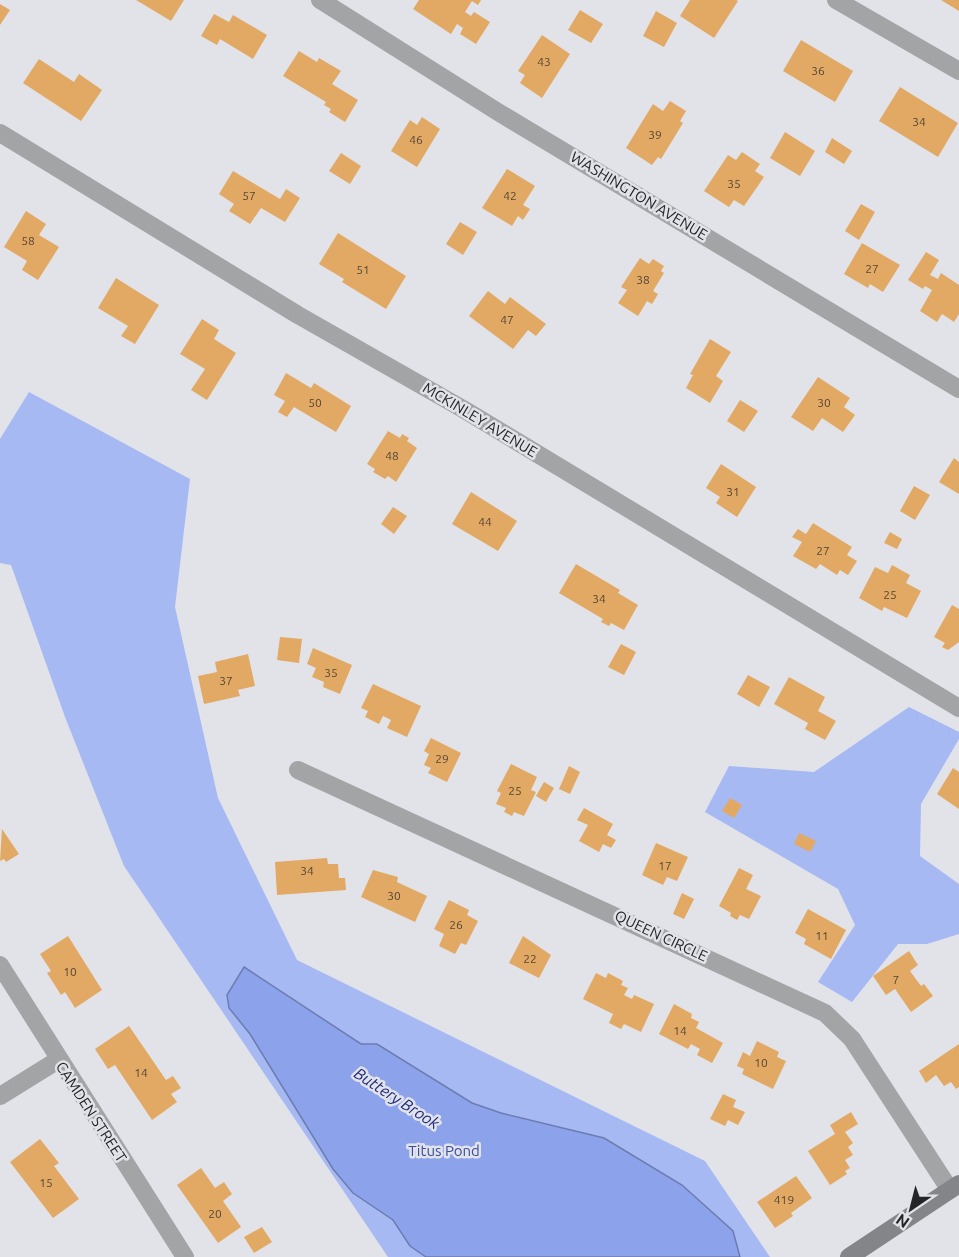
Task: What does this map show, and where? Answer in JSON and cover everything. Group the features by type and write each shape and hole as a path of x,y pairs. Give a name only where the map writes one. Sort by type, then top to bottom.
{"main road":[{"path":"849,1257 954,1187"}],"street":[{"name":"WASHINGTON AVENUE","path":"320,0 480,101 959,389"},
{"path":"836,0 959,71"},
{"name":"MCKINLEY AVENUE","path":"0,133 298,315 462,409 959,708"},
{"name":"QUEEN CIRCLE","path":"298,770 825,1013 852,1039 954,1187"},
{"name":"CAMDEN STREET","path":"0,965 184,1257"},
{"path":"0,1096 58,1060"}],"green space":[{"name":"Titus Pond","path":"29,392 190,479 175,607 218,798 297,960 705,1161 770,1257 388,1257 124,866 65,717 11,565 0,563 0,439"},
{"path":"909,707 959,732 959,739 921,804 920,856 959,884 959,934 927,944 898,944 852,1002 818,982 855,925 838,889 705,812 729,766 814,772"}],"water":[{"name":"Titus Pond","path":"244,967 361,1044 377,1044 472,1103 501,1113 604,1138 682,1185 733,1231 740,1257 426,1257 410,1246 393,1220 353,1193 333,1169 250,1034 229,1008 227,995"}],"building":[{"path":"136,0 184,0 171,21"},
{"path":"419,0 481,0 478,5 472,1 465,12 471,16 474,12 490,22 476,44 460,34 463,28 457,24 451,34 413,9"},
{"path":"690,0 738,1 714,38 680,16"},
{"path":"941,0 959,0 959,11"},
{"path":"0,4 10,10 0,25"},
{"path":"580,10 603,24 591,43 568,30"},
{"path":"656,11 677,23 664,47 643,36"},
{"path":"214,14 229,22 233,15 267,35 253,59 220,39 217,45 201,36"},
{"path":"542,35 570,54 542,98 520,83 525,75 518,71"},
{"path":"801,40 853,71 835,102 783,71"},
{"path":"299,51 317,62 319,58 341,71 332,84 358,100 345,122 329,112 331,109 324,105 326,102 283,76"},
{"path":"39,59 74,82 79,74 102,90 81,121 23,83"},
{"path":"900,87 958,123 938,157 879,121"},
{"path":"670,101 686,111 680,121 683,123 661,159 658,157 652,165 626,148 653,104 663,111"},
{"path":"422,117 440,129 417,167 391,151 410,120 417,125"},
{"path":"785,132 815,151 800,176 770,158"},
{"path":"832,138 852,151 844,164 825,152"},
{"path":"742,152 760,164 755,171 764,177 744,206 734,200 729,207 704,191 728,155 736,160"},
{"path":"341,153 361,166 350,184 329,171"},
{"path":"507,169 535,186 523,205 530,209 523,220 518,216 512,226 482,208"},
{"path":"233,171 280,199 286,189 300,198 285,222 261,208 250,224 229,211 234,204 219,194"},
{"path":"861,204 875,212 859,240 845,231"},
{"path":"26,211 46,224 39,235 59,247 38,280 22,270 27,261 4,247"},
{"path":"460,222 477,232 463,255 446,244"},
{"path":"338,233 406,276 386,309 342,282 344,279 319,264"},
{"path":"862,243 900,265 883,292 870,284 868,288 844,274"},
{"path":"926,252 939,260 930,275 938,279 941,273 959,285 959,314 954,322 942,314 937,322 920,311 932,290 925,286 923,289 908,280"},
{"path":"640,258 649,264 653,259 664,266 661,271 664,273 653,291 658,294 652,304 647,301 638,316 618,303 627,290 621,287"},
{"path":"116,278 159,305 135,344 121,336 128,326 98,308"},
{"path":"488,291 505,304 510,297 546,324 536,336 528,330 513,349 469,316"},
{"path":"202,319 219,330 214,339 236,353 207,400 191,390 205,369 180,354"},
{"path":"710,339 731,352 716,376 723,381 710,403 686,388 693,375 690,374"},
{"path":"286,373 311,388 314,383 351,406 336,432 294,407 287,417 278,412 285,401 274,395"},
{"path":"818,377 850,398 844,407 855,415 843,432 822,418 813,431 791,417"},
{"path":"740,400 758,411 744,432 727,421"},
{"path":"388,431 400,438 402,434 409,438 407,441 417,448 396,482 388,476 385,479 373,472 375,469 367,464"},
{"path":"954,458 959,462 959,494 939,482"},
{"path":"721,464 756,487 737,517 716,503 720,497 706,488"},
{"path":"914,486 930,495 915,520 900,511"},
{"path":"471,492 517,521 498,551 452,524"},
{"path":"393,507 407,516 394,534 381,524"},
{"path":"813,523 852,547 847,555 857,561 848,575 840,570 837,575 820,564 816,569 793,556 802,542 792,537 798,529 806,534"},
{"path":"890,532 902,539 897,549 884,543"},
{"path":"576,564 620,590 618,593 638,605 624,630 611,623 609,626 601,622 603,619 559,593"},
{"path":"892,565 910,575 906,583 921,591 907,618 884,607 882,611 859,598 875,567 888,573"},
{"path":"952,605 959,609 959,642 948,650 942,647 945,643 934,637"},
{"path":"280,637 302,639 299,663 277,660"},
{"path":"621,644 636,652 624,675 608,667"},
{"path":"313,648 352,665 340,694 323,687 324,682 312,677 316,668 307,664"},
{"path":"248,654 255,686 238,690 240,696 204,704 198,676 217,672 215,662"},
{"path":"748,675 770,687 759,707 737,694"},
{"path":"789,677 825,697 818,711 836,721 825,740 805,729 808,723 774,704"},
{"path":"373,684 421,706 407,737 387,728 391,720 383,716 379,724 365,717 368,711 361,708"},
{"path":"431,738 461,753 447,782 428,773 431,768 424,765 429,754 424,751"},
{"path":"511,764 537,777 531,790 536,792 524,816 514,812 512,816 504,812 506,808 496,804 501,793 497,791"},
{"path":"569,766 580,772 570,794 559,789"},
{"path":"953,768 959,772 959,809 937,794"},
{"path":"544,782 554,788 546,802 536,796"},
{"path":"730,798 742,805 734,818 722,811"},
{"path":"584,808 613,824 607,835 616,840 611,848 603,844 599,852 579,841 588,825 577,820"},
{"path":"2,829 19,854 6,862 4,859 0,861"},
{"path":"799,833 816,841 810,852 794,844"},
{"path":"656,843 688,857 677,881 667,877 663,885 642,875"},
{"path":"327,858 328,864 338,864 339,878 345,878 346,890 277,895 275,862"},
{"path":"739,868 753,875 746,889 761,896 749,919 740,915 737,920 730,916 731,913 719,906"},
{"path":"373,870 398,877 397,882 427,896 415,922 361,897"},
{"path":"682,893 694,899 684,919 673,914"},
{"path":"449,900 469,910 467,915 478,921 466,945 461,943 455,954 439,946 444,934 434,929"},
{"path":"808,909 846,930 831,959 804,944 806,939 795,933"},
{"path":"68,936 102,990 75,1008 65,992 61,995 47,973 51,971 40,954"},
{"path":"523,936 551,955 539,978 509,963"},
{"path":"909,951 918,965 910,971 921,986 924,984 933,996 911,1012 895,989 886,995 873,976"},
{"path":"596,973 606,978 608,973 623,981 621,985 628,988 624,995 632,999 634,995 654,1004 641,1032 624,1024 621,1029 609,1023 613,1014 583,999"},
{"path":"674,1004 692,1014 691,1018 699,1022 696,1028 723,1043 712,1063 697,1055 700,1049 691,1044 688,1049 659,1034"},
{"path":"129,1026 166,1080 173,1076 181,1088 171,1094 177,1102 152,1120 115,1065 108,1069 95,1049"},
{"path":"757,1041 779,1052 777,1057 786,1061 773,1089 742,1074 744,1069 737,1066 743,1052 750,1056"},
{"path":"959,1044 959,1087 956,1089 951,1082 944,1086 936,1075 926,1083 919,1071"},
{"path":"723,1094 736,1100 733,1107 745,1112 738,1125 728,1120 725,1126 710,1119"},
{"path":"851,1112 858,1124 845,1132 853,1143 848,1147 853,1155 845,1160 850,1168 845,1171 847,1174 830,1185 808,1151 835,1134 830,1125"},
{"path":"40,1139 59,1163 54,1166 79,1199 53,1218 10,1162"},
{"path":"201,1168 215,1188 224,1182 232,1194 223,1201 241,1227 218,1243 177,1185"},
{"path":"796,1176 812,1198 791,1213 793,1216 775,1228 757,1202"},
{"path":"262,1227 272,1242 254,1253 244,1237"}],"water label":[{"name":"Buttery Brook","path":"397,1098"}]}
